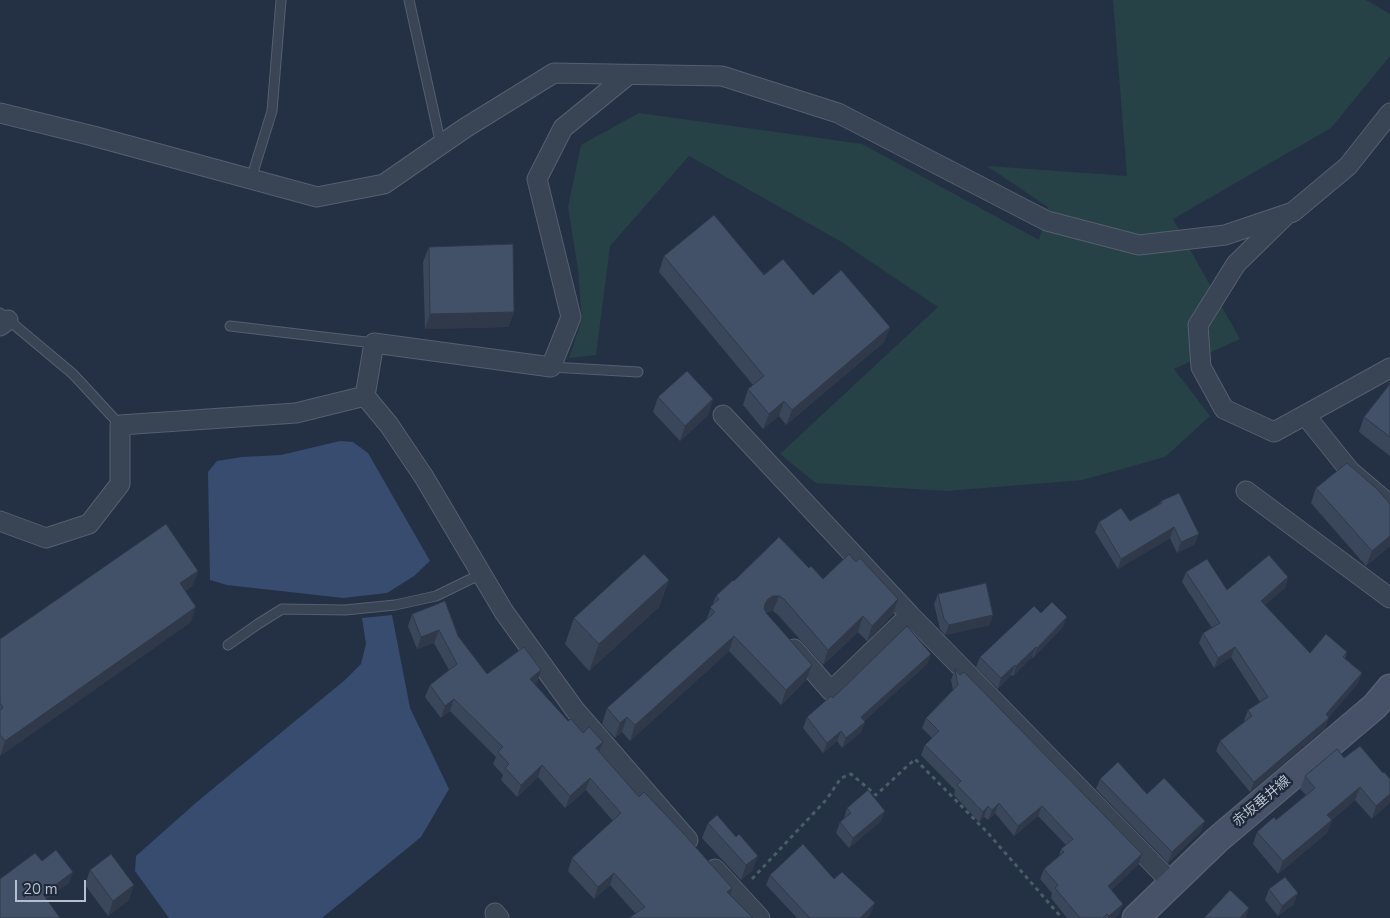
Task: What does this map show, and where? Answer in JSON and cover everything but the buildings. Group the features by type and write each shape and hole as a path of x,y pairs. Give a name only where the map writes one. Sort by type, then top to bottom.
{"main road":[{"name":"赤坂垂井線","path":"1136,918 1217,840 1385,703"}],"street":[{"path":"0,113 317,197 384,184 554,73 722,76 838,113 1047,221 1138,245 1226,235 1293,212 1348,166 1390,113"},
{"path":"628,74 563,128 537,179 571,317 551,367 374,343 365,396 389,425 424,477 504,612 575,710 746,909"},
{"path":"1287,214 1236,264 1198,325 1201,367 1224,409 1274,432 1390,368"},
{"path":"0,521 46,538 90,524 120,484 120,425 296,413 365,396"},
{"path":"723,415 910,615 1172,884"},
{"path":"1306,415 1350,471 1390,505"},
{"path":"1246,491 1390,598"},
{"path":"782,636 831,691 910,615"}],"lane":[{"path":"251,179 272,111 281,0"},
{"path":"409,0 441,145"},
{"path":"3,320 72,374 120,425"},
{"path":"230,326 374,343"},
{"path":"551,367 638,372"},
{"path":"228,645 282,610 345,610 396,605 436,596 481,574"}],"path":[{"path":"746,909 758,871 826,800 841,778 850,774 876,795 914,759 987,832 1062,918"}],"green space":[{"path":"1113,0 1366,0 1390,14 1390,56 1331,128 1173,219 1240,339 1174,369 1210,416 1165,457 1082,480 947,491 816,483 780,454 938,307 840,241 689,156 610,246 596,355 569,358 582,320 578,269 568,207 581,145 639,113 862,144 1039,240 1048,207 987,166 1127,176"}],"water":[{"path":"340,441 353,442 368,453 430,561 414,576 387,593 343,598 227,585 210,580 208,472 217,461 242,457 281,455"},
{"path":"392,615 410,708 449,789 421,837 322,918 169,918 135,871 136,856 198,801 345,680 361,664 366,644 362,618"}]}
